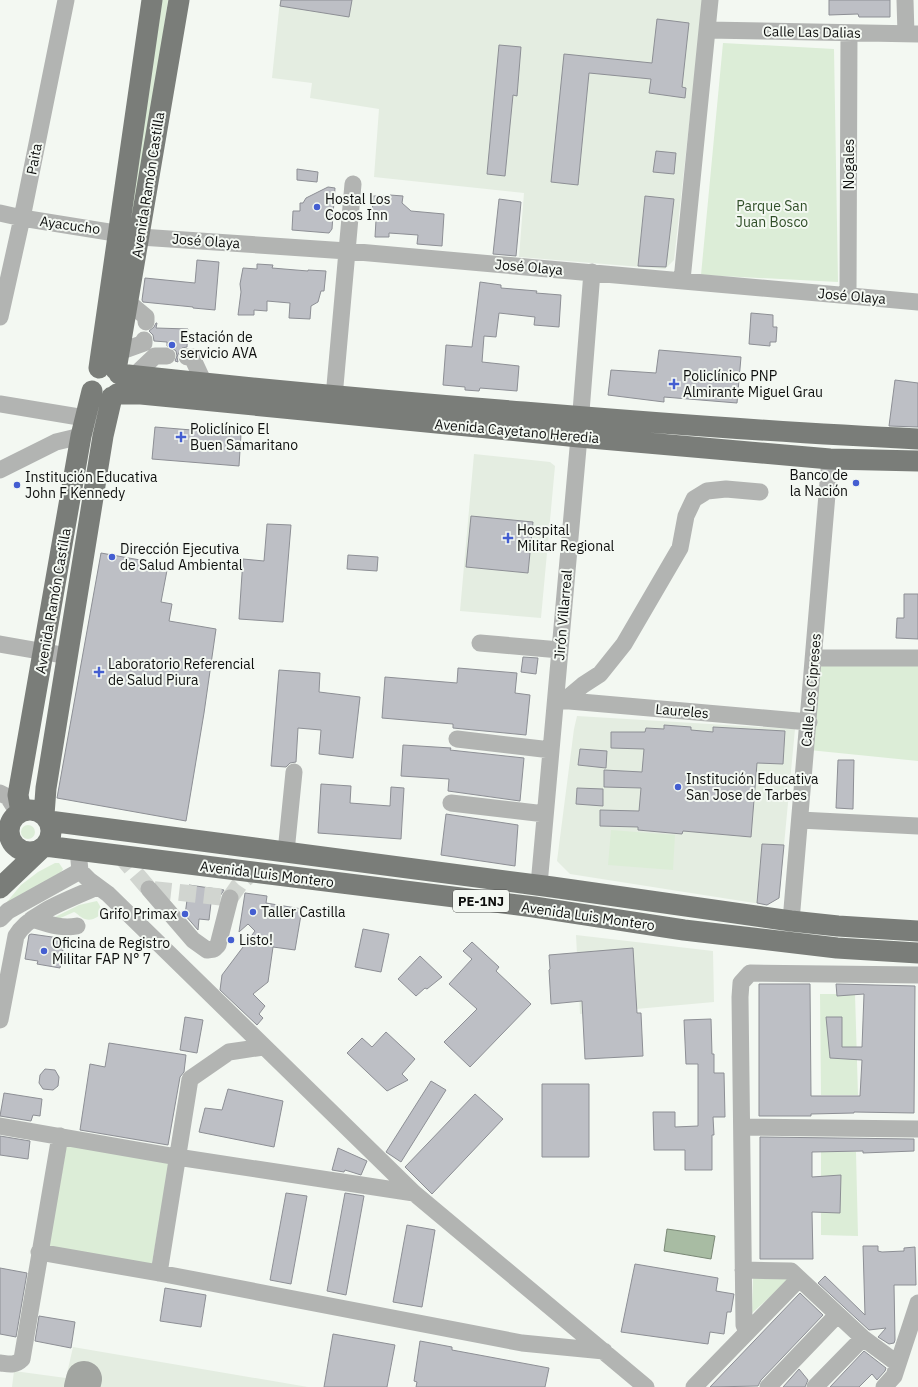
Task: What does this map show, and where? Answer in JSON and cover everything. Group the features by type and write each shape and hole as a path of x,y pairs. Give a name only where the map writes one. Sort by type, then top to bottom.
{"main road":[{"name":"Avenida Ramón Castilla","path":"117,376 118,233 152,0"},
{"name":"Avenida Ramón Castilla","path":"46,818 46,788 103,436 117,376 179,0"},
{"name":"Avenida Ramón Castilla","path":"20,812 18,795 83,427 92,391 90,387 90,378 95,370 117,376"},
{"name":"Avenida Cayetano Heredia","path":"117,376 204,383 334,397 830,459 918,462"},
{"name":"Avenida Cayetano Heredia","path":"117,376 141,394 580,427 814,434 918,439"},
{"name":"PE-1NJ","path":"43,847 37,851 24,852 4,840 11,822 20,812 33,810 39,812 46,818"},
{"name":"Avenida Luis Montero","path":"46,818 124,831 539,885 791,921 838,926 918,931"},
{"path":"0,888 43,847 50,837 51,831 46,818"},
{"path":"120,855 124,831"},
{"path":"212,867 214,843"},
{"name":"Avenida Luis Montero","path":"43,847 120,855 534,907 684,930 837,948 918,953"}],"street":[{"name":"Paita","path":"0,317 22,218 66,0"},
{"path":"682,280 710,0"},
{"path":"905,0 912,34"},
{"name":"Calle Las Dalias","path":"707,30 912,34"},
{"name":"Nogales","path":"848,295 849,33"},
{"path":"334,397 353,184"},
{"name":"Ayacucho","path":"0,213 22,218 140,237"},
{"name":"José Olaya","path":"140,237 347,250 918,302"},
{"name":"Jirón Villarreal","path":"539,885 551,750 560,700 560,650 592,272"},
{"path":"128,302 146,317 146,322"},
{"path":"144,341 161,356 117,376 144,341"},
{"path":"187,357 192,358 204,383"},
{"path":"0,404 83,427"},
{"path":"0,470 83,427"},
{"name":"Calle Los Cipreses","path":"791,921 830,459"},
{"path":"560,700 600,674 624,644 680,548 686,516 694,499 707,491 726,489 760,492"},
{"path":"480,643 560,650"},
{"path":"0,644 68,656"},
{"path":"814,658 918,658"},
{"name":"Laureles","path":"560,700 809,722"},
{"path":"457,739 551,750"},
{"path":"286,852 294,772"},
{"path":"0,793 8,797 20,812"},
{"path":"451,803 545,814"},
{"path":"800,820 918,826"},
{"path":"78,850 80,871 97,887 108,894 262,1047 414,1193 646,1387"},
{"path":"0,919 8,911 80,871"},
{"path":"0,1020 16,936 21,928 37,916 97,887"},
{"path":"149,890 193,940 207,950 214,949 218,945 230,898"},
{"path":"35,895 37,916"},
{"path":"37,916 56,927 67,928 77,926"},
{"path":"836,974 838,926"},
{"path":"747,1332 744,1325 743,1270 741,984 750,973 918,975"},
{"path":"159,1273 190,1079 230,1052 262,1047"},
{"path":"0,1126 177,1157 414,1193"},
{"path":"742,1127 918,1129"},
{"path":"0,1363 12,1365 18,1363 22,1359 39,1252 60,1136"},
{"path":"39,1252 159,1273 522,1343 604,1351"},
{"path":"743,1270 791,1271 863,1338 898,1364"},
{"path":"694,1387 799,1279"},
{"path":"884,1387 894,1376 918,1303"},
{"path":"768,1387 837,1315"},
{"path":"815,1387 863,1338"}],"shaded area":[{"path":"280,0 703,0 674,260 665,269 519,257 524,193 374,177 379,109 310,98 312,83 272,78"},
{"name":"Hospital Militar Regional","path":"474,454 550,462 555,466 541,618 460,611"},
{"name":"Institución Educativa San Jose de Tarbes","path":"577,716 795,729 779,898 767,905 570,874 557,861"},
{"path":"576,935 713,951 714,1002 580,1014"},
{"path":"667,1229 715,1236 711,1259 664,1251"},
{"path":"73,1347 308,1387 12,1387 14,1371 66,1378"}],"green space":[{"path":"161,0 168,0 137,217 131,216"},
{"name":"Parque San Juan Bosco","path":"723,43 834,49 838,282 701,275"},
{"path":"918,663 918,761 809,750 817,664"},
{"path":"25,825 31,825 35,829 35,835 31,839 25,839 21,835 21,829"},
{"path":"611,830 675,835 673,870 608,865"},
{"path":"55,863 59,863 63,869 61,872 1,909 21,885 38,872"},
{"path":"97,901 103,911 96,918 88,920 82,918 74,912 56,920 55,917 79,905"},
{"path":"820,994 855,994 858,1095 821,1095"},
{"path":"67,1144 170,1162 151,1268 48,1250"},
{"path":"821,1152 856,1152 858,1236 821,1235"},
{"path":"786,1276 789,1280 752,1313 753,1277"}],"building":[{"path":"281,0 352,0 349,17 280,6"},
{"path":"829,0 890,0 890,17 859,17 858,14 829,15"},
{"path":"657,19 689,23 682,87 686,88 685,98 649,93 651,79 589,73 578,185 551,182 564,54 652,63"},
{"path":"499,45 521,47 517,96 513,95 505,176 487,174"},
{"path":"656,151 676,153 674,174 653,172"},
{"path":"297,169 318,172 317,182 297,180"},
{"name":"Hostal Los Cocos Inn","path":"328,187 335,188 332,229 329,233 292,230 293,211 300,211 300,203 303,203 306,198"},
{"path":"373,196 403,196 402,203 411,211 444,214 442,246 417,244 418,235 389,233 389,237 375,237 376,220 372,220"},
{"path":"645,196 674,199 666,267 638,266"},
{"path":"499,199 521,202 516,256 493,254"},
{"path":"197,260 219,262 215,310 143,302 145,278 195,283"},
{"path":"257,264 273,265 272,268 326,271 324,291 321,291 318,302 311,306 310,319 289,318 290,303 267,301 267,311 254,310 254,315 238,315 241,292 240,284 243,268 257,269"},
{"path":"480,282 501,285 501,288 561,295 559,327 534,325 535,317 499,313 496,337 484,336 482,362 519,366 517,391 480,388 479,391 465,390 465,387 443,385 446,345 472,347"},
{"path":"751,313 773,315 773,327 777,327 776,342 770,342 770,346 749,344"},
{"path":"156,323 156,328 188,329 187,347 182,348 179,352 177,357 178,362 175,361 177,356 176,351 167,346 167,342 154,341 153,335 149,331"},
{"name":"Policlínico PNP Almirante Miguel Grau","path":"659,350 741,357 737,403 664,397 664,402 608,395 611,370 656,373"},
{"path":"895,380 918,383 918,427 889,426"},
{"path":"155,427 241,434 239,466 152,459"},
{"path":"471,516 533,522 528,573 466,567"},
{"path":"267,524 291,525 283,622 239,619 243,559 264,561"},
{"path":"101,553 168,565 161,602 172,604 169,621 216,629 186,821 57,798"},
{"path":"348,555 378,557 377,571 347,569"},
{"path":"904,594 918,594 918,639 896,638 897,618 904,618"},
{"path":"523,657 538,658 536,674 521,672"},
{"path":"458,668 517,673 515,693 530,695 526,735 453,728 453,724 382,718 385,677 457,683"},
{"path":"279,670 320,673 319,692 360,697 353,758 319,754 321,730 298,728 296,762 290,763 286,767 271,766"},
{"path":"664,725 691,727 691,730 713,732 713,727 785,731 783,764 757,763 751,837 683,831 682,834 638,830 638,827 600,826 600,810 639,811 641,788 604,787 604,770 642,772 644,749 611,748 611,732 645,732 646,728 664,729"},
{"path":"403,745 451,748 450,750 524,758 520,801 448,791 449,779 401,776"},
{"path":"580,749 607,751 606,768 578,765"},
{"path":"838,760 854,760 853,809 836,808"},
{"path":"321,784 351,786 350,803 390,806 391,787 404,788 401,839 318,833"},
{"path":"577,788 603,789 603,806 576,804"},
{"path":"446,814 518,825 515,866 441,855"},
{"path":"762,844 784,845 779,898 767,905 757,903"},
{"path":"189,885 224,890 220,896 218,904 211,903 209,920 199,919 198,930 185,915"},
{"path":"245,893 267,896 266,903 302,909 295,950 273,947 268,982 253,994 265,1006 259,1014 263,1018 257,1025 220,990 222,975 255,931 248,924 239,932"},
{"path":"363,929 389,934 381,972 355,967"},
{"name":"Oficina de Registro Militar FAP N° 7","path":"29,935 59,938 58,942 64,943 60,968 37,964 38,961 25,959"},
{"path":"472,942 499,967 496,971 531,1004 470,1067 444,1042 477,1009 449,984 472,959 463,951"},
{"path":"633,948 637,1013 641,1013 643,1056 585,1059 582,1001 551,1004 549,955"},
{"path":"420,956 442,977 416,996 398,979"},
{"path":"759,984 810,984 811,1096 860,1096 862,1060 830,1058 826,1017 842,1017 842,1047 862,1047 864,994 837,996 836,984 915,986 914,1113 854,1112 811,1114 811,1116 759,1116"},
{"path":"185,1017 203,1020 197,1053 180,1050"},
{"path":"711,1019 714,1073 724,1073 725,1117 713,1117 714,1135 712,1135 712,1170 685,1170 685,1150 654,1150 653,1112 675,1112 675,1127 698,1126 698,1064 686,1064 684,1020"},
{"path":"386,1032 415,1059 402,1074 408,1080 387,1091 347,1053 362,1038 372,1047"},
{"path":"109,1043 186,1055 184,1072 180,1077 168,1145 80,1130 90,1064 105,1067"},
{"path":"45,1069 55,1070 59,1077 58,1086 53,1090 43,1089 39,1083 40,1075"},
{"path":"431,1081 446,1090 401,1162 386,1152"},
{"path":"542,1084 589,1084 589,1157 542,1157"},
{"path":"228,1089 283,1101 274,1147 199,1132 205,1108 222,1110"},
{"path":"4,1093 42,1099 40,1116 33,1115 31,1121 0,1116"},
{"path":"475,1094 503,1119 432,1194 405,1167"},
{"path":"0,1136 30,1141 28,1159 0,1155"},
{"path":"760,1137 914,1139 914,1151 863,1153 863,1151 812,1152 812,1177 841,1175 840,1213 812,1212 813,1259 760,1259"},
{"path":"338,1148 367,1161 361,1175 345,1170 344,1172 332,1170"},
{"path":"286,1193 307,1196 291,1284 270,1280"},
{"path":"345,1193 364,1196 346,1295 327,1291"},
{"path":"407,1225 435,1230 422,1307 393,1302"},
{"path":"863,1246 878,1246 878,1251 882,1252 904,1251 904,1248 915,1247 916,1285 894,1285 894,1343 889,1344 878,1337 886,1328 869,1330 818,1283 825,1276 865,1315"},
{"path":"635,1264 718,1278 716,1291 734,1294 731,1312 727,1312 724,1334 710,1332 708,1344 621,1332"},
{"path":"0,1268 27,1273 16,1337 0,1334"},
{"path":"165,1288 206,1295 201,1327 160,1321"},
{"path":"800,1293 823,1315 761,1380 758,1386 710,1387"},
{"path":"39,1316 75,1322 71,1348 35,1341"},
{"path":"333,1334 395,1345 387,1387 324,1387"},
{"path":"420,1341 452,1347 452,1350 549,1368 545,1387 416,1387 417,1382 414,1381"},
{"path":"864,1351 886,1368 877,1380 872,1374 859,1387 830,1387"},
{"path":"799,1369 808,1380 805,1387 783,1387"}],"taxiway":[{"path":"82,1387 84,1379"}],"tunnel":[{"path":"120,855 149,889 230,898 239,885 252,872"}],"place":[{"name":"Hostal Los Cocos Inn","path":"317,207"},
{"name":"Estación de servicio AVA","path":"172,345"},
{"name":"Policlínico PNP Almirante Miguel Grau","path":"674,384"},
{"name":"Policlínico El Buen Samaritano","path":"181,437"},
{"name":"Banco de la Nación","path":"856,483"},
{"name":"Institución Educativa John F Kennedy","path":"17,485"},
{"name":"Hospital Militar Regional","path":"508,538"},
{"name":"Dirección Ejecutiva de Salud Ambiental","path":"112,557"},
{"name":"Laboratorio Referencial de Salud Piura","path":"99,672"},
{"name":"Institución Educativa San Jose de Tarbes","path":"678,787"},
{"name":"Taller Castilla","path":"253,912"},
{"name":"Grifo Primax","path":"185,914"},
{"name":"Listo!","path":"231,940"},
{"name":"Oficina de Registro Militar FAP N° 7","path":"44,951"}]}
